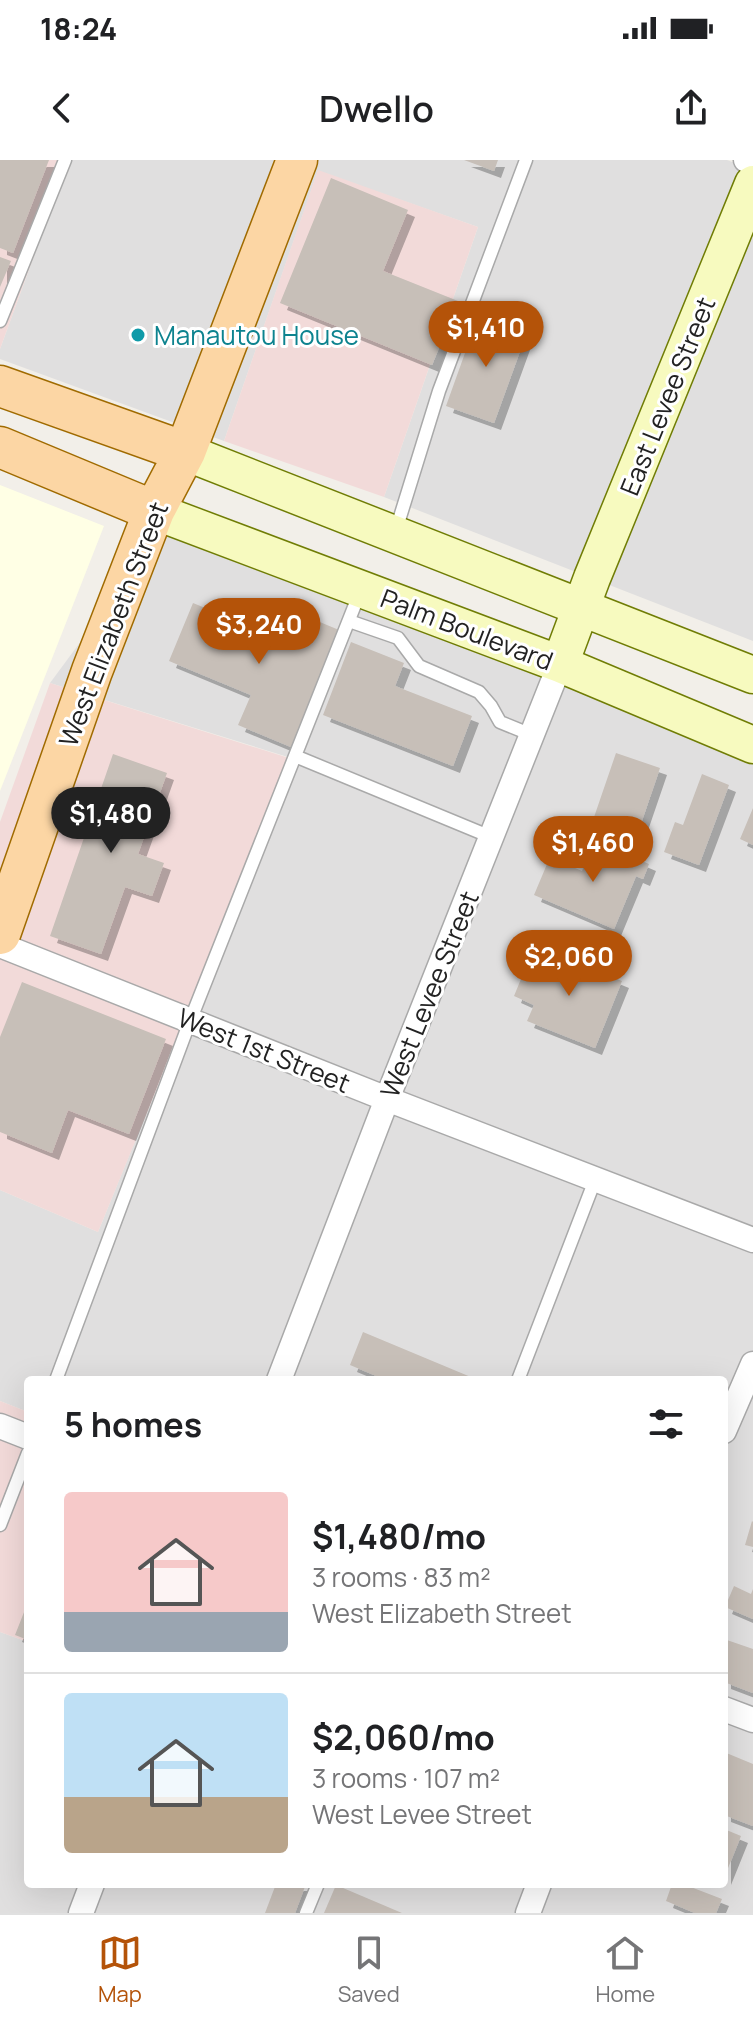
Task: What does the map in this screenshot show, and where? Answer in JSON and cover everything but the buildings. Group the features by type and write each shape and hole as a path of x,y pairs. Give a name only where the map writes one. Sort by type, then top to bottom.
{"main road":[{"name":"West Elizabeth Street","path":"0,934 92,671 154,511 185,452 297,160"},
{"name":"East Levee Street","path":"580,609 753,184"},
{"path":"0,386 185,452 753,675"},
{"name":"Palm Boulevard","path":"0,447 154,511 355,605 560,664 753,745"},
{"name":"West Levee Street","path":"560,664 580,609"}],"street":[{"path":"746,160 753,162"},
{"name":"West Levee Street","path":"281,1376 560,664"},
{"name":"West 1st Street","path":"0,945 753,1240"},
{"path":"728,1422 753,1364"},
{"path":"0,1426 24,1435"},
{"path":"728,1711 753,1720"},
{"path":"81,1913 90,1888"},
{"path":"528,1913 537,1888"}],"lane":[{"path":"0,321 65,160"},
{"path":"394,535 439,391 526,160"},
{"path":"57,1376 190,1021 355,605 398,638 419,666 479,692 500,722 532,735"},
{"path":"295,756 491,837"},
{"path":"520,1376 595,1180"},
{"path":"0,1525 24,1463"},
{"path":"306,1913 316,1888"}],"shaded area":[{"path":"0,160 69,160 0,349"},
{"path":"69,160 727,160 753,170 753,641 384,497 478,227 318,171 224,441 0,359 0,349"},
{"path":"318,170 478,227 384,497 224,441"},
{"path":"0,485 104,526 0,791"},
{"path":"178,510 753,737 753,1913 0,1913 0,1632 24,1641 24,1888 728,1888 728,1376 24,1376 24,1410 0,1401 0,1190 98,1232 291,758 50,683"},
{"path":"50,683 292,759 98,1232 0,1190 0,822"},
{"path":"0,1401 24,1410 24,1641 0,1632"}],"place":[{"name":"Manautou House","path":"138,335"}]}
